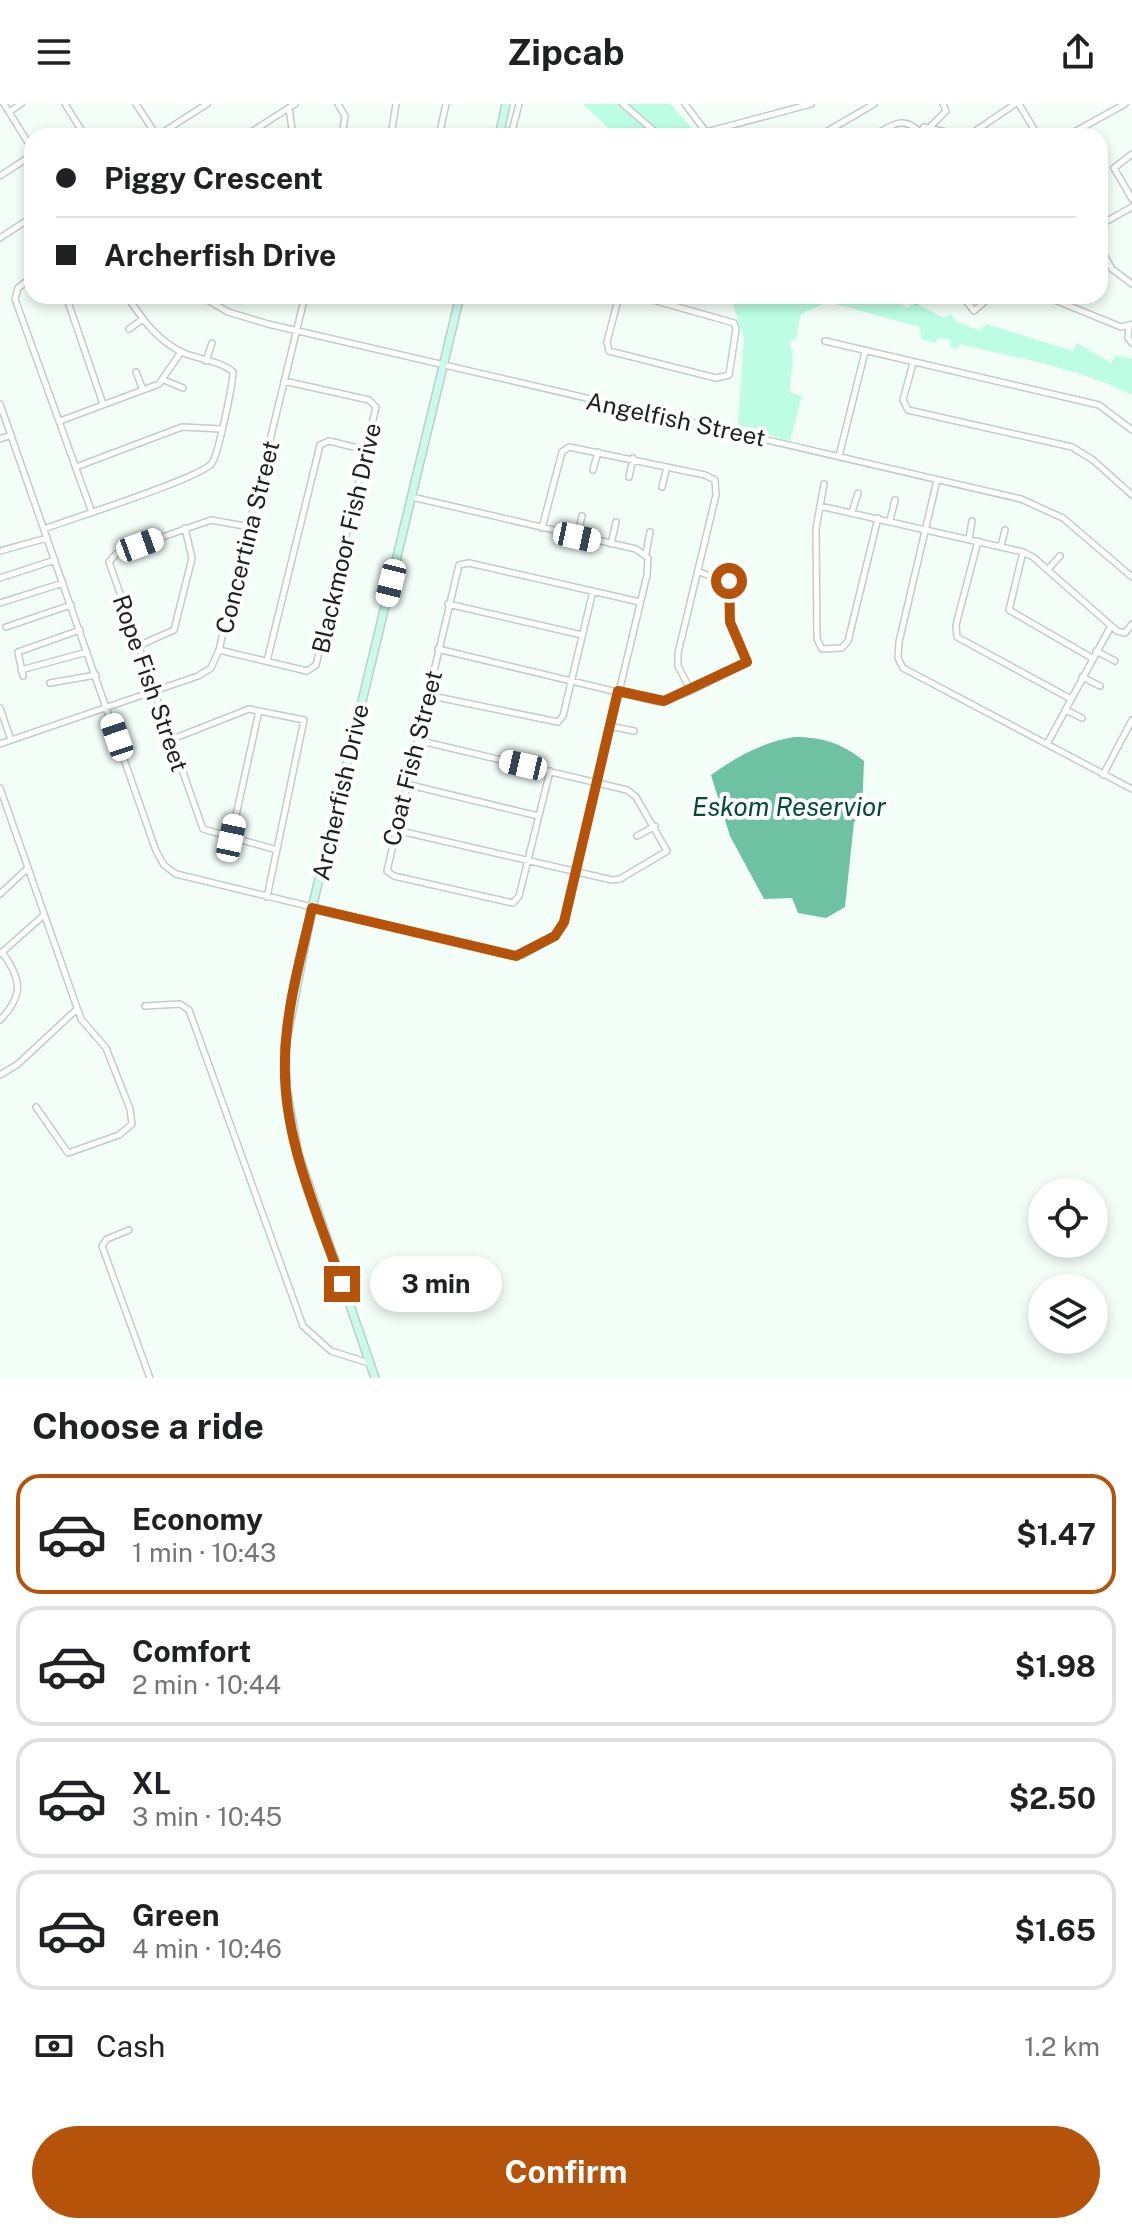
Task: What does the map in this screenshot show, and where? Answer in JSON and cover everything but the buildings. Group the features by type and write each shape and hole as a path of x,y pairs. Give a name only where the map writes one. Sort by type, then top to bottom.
{"street":[{"path":"4,104 24,136"},
{"path":"9,112 21,104"},
{"path":"65,104 80,128"},
{"path":"136,104 152,128"},
{"path":"168,128 199,106 207,104"},
{"path":"338,104 345,116 343,128"},
{"path":"392,128 396,104"},
{"path":"441,128 446,104"},
{"path":"501,128 506,104"},
{"path":"513,128 519,104"},
{"path":"623,104 651,128"},
{"path":"685,104 703,128"},
{"path":"721,128 811,104"},
{"path":"833,128 874,104"},
{"path":"928,128 946,111 943,104"},
{"path":"979,128 1017,104 1033,128"},
{"path":"1082,128 1125,104"},
{"path":"258,128 292,106"},
{"path":"292,106 293,128"},
{"path":"888,128 900,122 911,123 915,128"},
{"path":"931,126 938,128"},
{"path":"0,176 24,154"},
{"path":"1132,154 1114,168 1132,199"},
{"path":"1108,220 1132,207"},
{"path":"0,238 24,222"},
{"path":"1108,262 1112,269 1132,284"},
{"path":"24,283 18,288 15,299 91,510"},
{"path":"69,304 103,404"},
{"path":"44,529 205,469 214,458 234,375 227,367 181,352 143,319 133,304"},
{"name":"Angelfish Street","path":"216,304 241,317 297,331 839,456 1045,507 1074,526 1132,577"},
{"name":"Concertina Street","path":"0,744 205,673 219,650 303,304"},
{"name":"Archerfish Drive","path":"375,1378 300,1162 286,1088 287,1030 312,908 458,304"},
{"path":"617,304 607,342 609,351 716,378 729,375 736,329 734,323 667,304"},
{"path":"1068,304 1130,326 1128,338 1132,343"},
{"path":"129,329 143,319"},
{"path":"825,341 1099,405 1132,430"},
{"path":"206,361 212,343"},
{"path":"60,421 164,380 181,352"},
{"path":"839,456 865,352"},
{"path":"913,363 903,400 908,410 1072,447 1093,460 1132,495"},
{"path":"136,372 143,390"},
{"path":"164,380 183,388"},
{"name":"Blackmoor Fish Drive","path":"219,650 307,671 316,665 376,410 374,402 284,381"},
{"path":"0,404 164,865 176,874 520,955 561,929 648,568 646,554 650,532"},
{"path":"76,467 182,427 221,429"},
{"path":"0,439 11,435"},
{"path":"267,661 320,445 329,441 366,450"},
{"path":"542,528 563,450 573,447 708,475 717,485 678,658 691,691"},
{"path":"593,470 598,452"},
{"path":"629,477 633,458"},
{"path":"662,487 667,467"},
{"path":"937,480 899,642 901,663 912,674 1132,789"},
{"path":"824,484 816,529 817,639 819,647 826,650 842,648 848,641 878,518"},
{"path":"852,512 858,493"},
{"path":"412,497 646,554"},
{"path":"890,520 895,500"},
{"path":"820,506 1023,552 1048,569 1111,626 1122,633 1132,624"},
{"path":"577,537 582,516"},
{"name":"Rope Fish Street","path":"250,527 218,520 185,528 117,553 111,559 153,692 203,829 277,850"},
{"path":"969,539 972,521"},
{"path":"611,544 616,522"},
{"path":"138,646 168,635 175,628 192,558 185,528"},
{"path":"1001,546 1005,530"},
{"path":"0,551 47,538"},
{"path":"978,541 956,635 1071,699"},
{"path":"1023,552 1010,596 1011,612 1092,658"},
{"path":"1048,569 1060,556"},
{"path":"0,578 55,560"},
{"name":"Coat Fish Street","path":"550,771 518,899 503,903 390,874 386,866 458,567 464,562 640,602"},
{"path":"438,649 659,702 691,691 747,662 730,622 731,583 699,572"},
{"path":"0,603 63,583"},
{"path":"427,695 555,723 563,716 593,590"},
{"path":"448,604 582,635"},
{"path":"6,627 71,605"},
{"path":"1047,744 1111,626"},
{"path":"80,630 18,652 22,673 87,652"},
{"path":"1096,651 1115,661"},
{"path":"50,683 96,675"},
{"path":"1082,677 1100,686"},
{"path":"0,708 11,740"},
{"path":"1066,710 1082,718"},
{"path":"170,740 242,711 300,717 305,723 267,897"},
{"path":"231,838 259,711"},
{"path":"1103,775 1132,720"},
{"path":"609,726 634,731"},
{"path":"396,830 617,880 667,849 633,793 596,781 417,740"},
{"path":"406,784 538,816"},
{"path":"0,788 77,1009 85,1025 106,1048 130,1109 132,1124 119,1135 68,1153 36,1107"},
{"path":"637,836 655,826"},
{"path":"0,894 28,868"},
{"path":"0,1020 19,993 17,979 1,953 44,915"},
{"path":"145,1006 180,1004 189,1010 303,1326 331,1351 370,1364"},
{"path":"0,1075 18,1064 77,1009"},
{"path":"129,1230 107,1239 102,1246 150,1378"}],"shaded area":[{"path":"583,104 670,104 692,128 608,128"},
{"path":"733,304 824,304 801,314 796,339 790,341 793,361 789,392 802,396 790,441 738,425 744,338"},
{"path":"835,304 901,304 907,308 918,304 944,318 951,314 955,321 980,331 986,324 1073,351 1077,343 1111,363 1116,355 1132,359 1132,395 1090,377 1047,364 959,344 958,349 950,347 951,340 937,338 936,343 921,339 920,327"}],"water":[{"name":"Eskom Reservior","path":"794,737 831,742 864,761 862,814 854,822 845,907 826,918 798,913 792,898 764,899 730,836 711,775 750,751"}],"route":[{"path":"342,1284 302,1170 286,1088 287,1030 312,908 516,956 555,936 564,922 618,691 664,701 691,691 747,662 730,622 729,581"}]}
